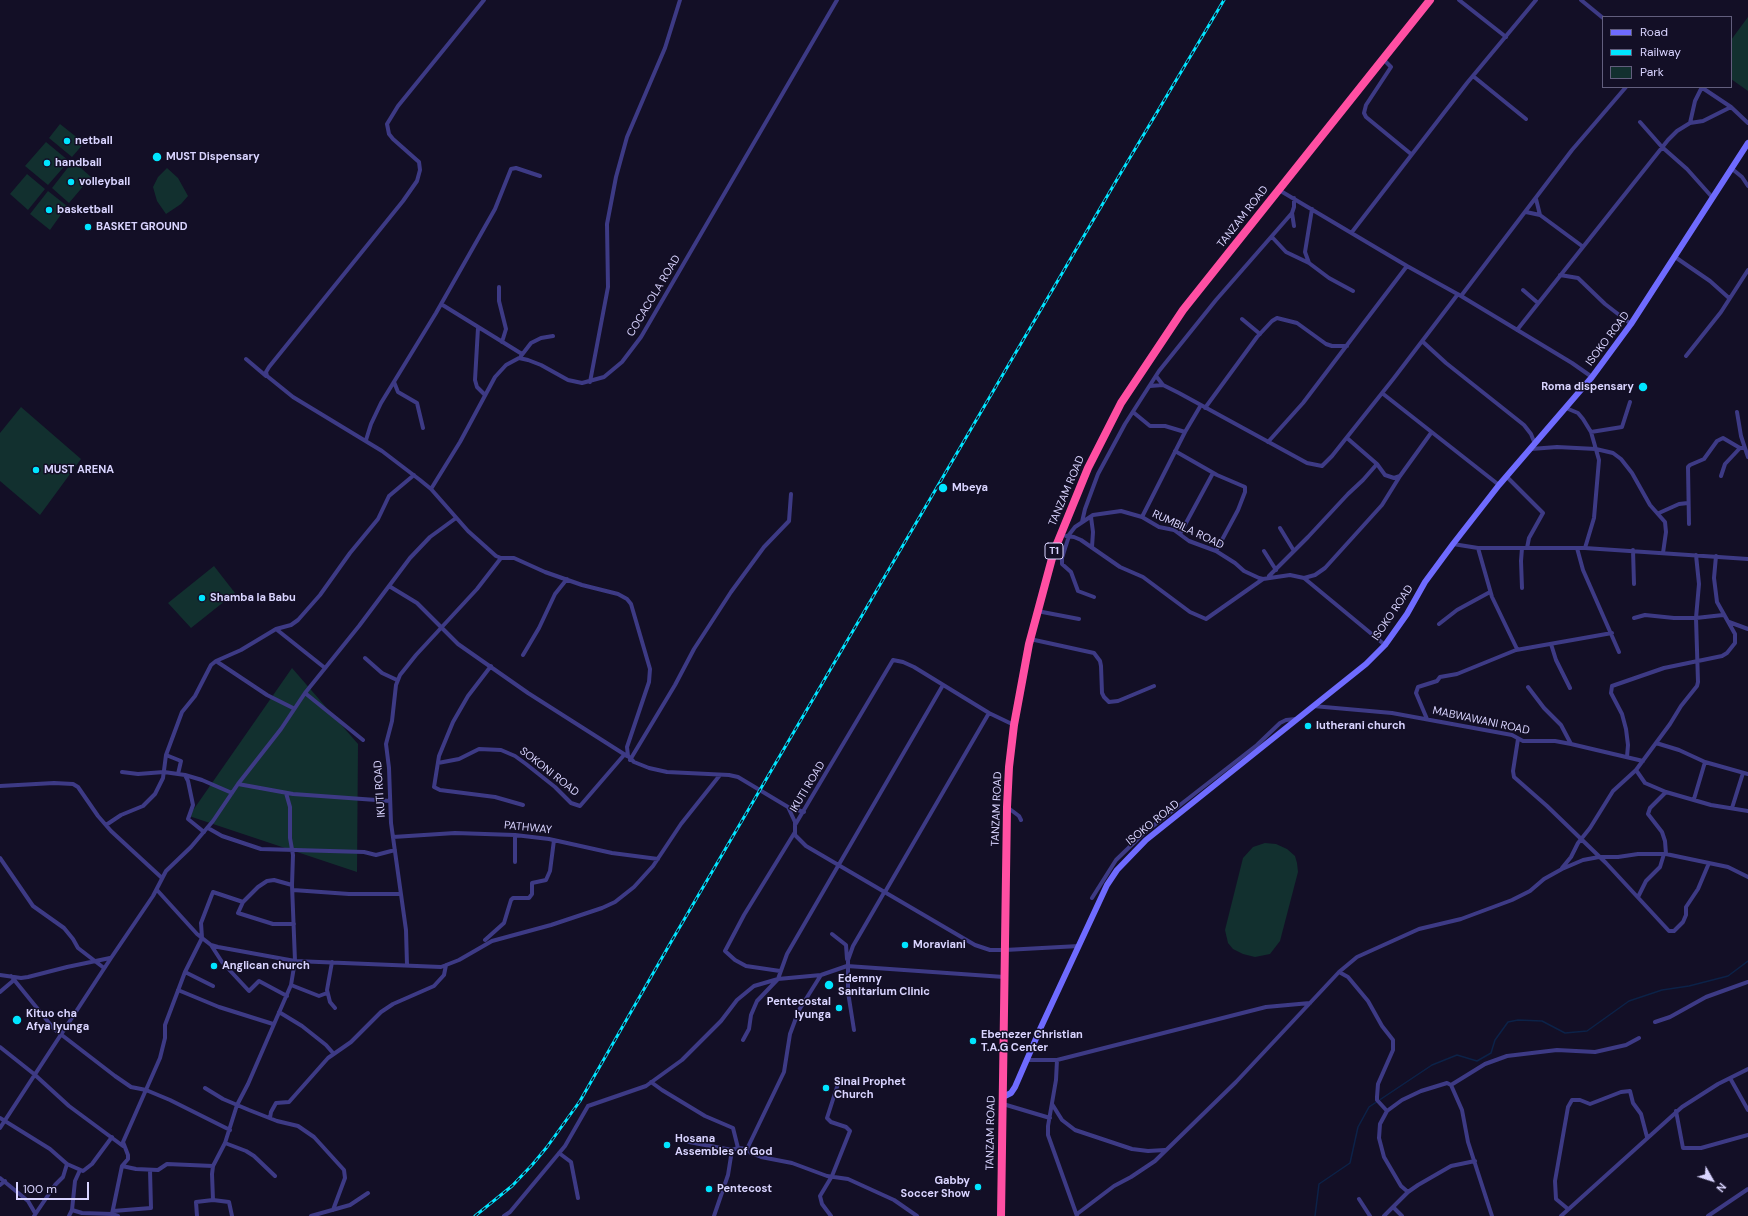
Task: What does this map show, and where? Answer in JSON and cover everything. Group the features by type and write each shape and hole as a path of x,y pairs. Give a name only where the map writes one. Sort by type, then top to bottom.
{"highway":[{"name":"TANZAM ROAD","path":"1001,1216 1007,807 1014,725 1030,639 1054,551 1088,468 1113,420 1133,384 1183,310 1430,0"}],"street":[{"path":"267,376 266,372 272,363 403,201 417,181 420,170 419,162 393,139 389,134 387,124 398,106 484,0"},
{"path":"590,382 608,287 607,224 616,177 627,137 665,48 680,0"},
{"name":"COCACOLA ROAD","path":"519,358 534,362 568,380 582,383 604,377 622,362 641,337 837,0"},
{"path":"1460,0 1506,37"},
{"path":"1352,232 1411,154 1536,0"},
{"path":"1581,0 1602,17"},
{"path":"1383,59 1391,67 1366,106 1364,113 1366,117 1411,154"},
{"path":"1473,76 1526,119"},
{"path":"1156,376 1163,385 1307,463 1318,467 1325,465 1526,212 1572,150 1625,88"},
{"path":"1690,123 1696,101 1702,88"},
{"path":"1703,88 1731,107 1748,123"},
{"path":"1517,330 1582,246 1673,134 1690,123 1703,121 1731,107"},
{"path":"1640,122 1662,147 1686,169 1712,197"},
{"name":"ISOKO ROAD","path":"1003,1101 1015,1087 1026,1060 1112,878 1126,859 1146,840 1366,664 1385,645 1407,614 1425,582 1453,544 1499,485 1592,377 1631,324 1712,197 1746,151 1748,143"},
{"path":"366,440 375,414 441,304 495,209 511,169 516,168 540,176"},
{"path":"1732,168 1742,177 1748,186"},
{"path":"1278,189 1567,359 1592,377"},
{"path":"1082,522 1085,509 1098,474 1133,412 1156,376 1216,300 1292,213 1294,198"},
{"path":"1536,199 1540,215"},
{"path":"1309,263 1305,252 1312,209"},
{"path":"1526,212 1540,215 1582,246"},
{"path":"1292,213 1294,226"},
{"path":"1272,237 1286,252 1309,263 1329,278 1353,291"},
{"path":"1675,257 1710,281 1729,298"},
{"path":"1268,442 1303,403 1407,266"},
{"path":"1686,356 1720,312 1748,270"},
{"path":"1560,275 1578,278 1605,304 1631,324"},
{"path":"500,287 499,301 506,329 502,342"},
{"path":"1523,290 1538,303"},
{"path":"441,304 522,354"},
{"path":"1142,517 1185,432 1260,334 1272,321 1277,318 1282,318 1297,323 1326,344 1332,346 1347,346"},
{"path":"1242,319 1260,334"},
{"path":"478,328 475,380 477,387 485,396"},
{"path":"431,489 460,442 500,370 513,360 519,358 531,343 541,338 553,336"},
{"path":"1422,341 1446,363 1524,425 1531,434 1533,446 1596,450 1613,453 1621,460 1632,473 1646,499 1659,513 1666,525 1663,553"},
{"path":"246,359 293,397 366,440 414,475 431,489 456,518 492,553 502,558 514,558 582,585 618,594 627,599 631,604 650,670 648,682 627,743 627,757"},
{"path":"394,382 398,392 417,403 423,428"},
{"path":"1150,386 1163,385"},
{"path":"1382,393 1499,485"},
{"path":"1591,432 1622,426 1630,402"},
{"path":"1566,408 1578,413 1591,432 1599,460 1595,509 1591,531 1585,548"},
{"path":"1133,412 1150,426 1165,426 1185,432"},
{"path":"1737,412 1742,448 1748,457"},
{"path":"1304,578 1315,575 1325,568 1382,505 1400,476 1431,433"},
{"path":"1347,438 1377,464 1387,476 1394,478 1400,476"},
{"path":"1689,524 1688,467 1690,464 1704,459 1717,441 1723,438 1742,448"},
{"path":"1721,476 1725,464 1742,448"},
{"path":"1175,451 1213,473 1245,487 1246,489 1238,510 1216,551"},
{"path":"1059,538 1069,536 1077,538 1092,546 1120,567 1143,577 1190,612 1206,619 1276,570 1377,464"},
{"path":"1180,534 1213,473"},
{"path":"106,825 121,815 147,803 155,794 164,772 166,755 182,712 195,696 209,667 216,661 240,650 276,629 291,625 303,615 333,578 350,553 378,520 389,496 394,490 414,475"},
{"path":"1507,477 1543,513 1529,538 1521,561 1522,588"},
{"path":"627,757 675,685 694,649 742,577 764,547 789,521 791,494"},
{"path":"1659,513 1679,504 1688,503"},
{"name":"RUMBILA ROAD","path":"1069,536 1075,527 1098,513 1121,511 1142,517 1159,527 1174,530 1189,541 1216,551 1246,573 1265,578 1290,575 1304,578"},
{"path":"1091,517 1093,532 1092,546"},
{"path":"0,1128 34,1074 157,890 162,878 169,868 208,828 238,784 281,729 293,708 359,626 388,586 426,540 456,518"},
{"path":"1280,528 1294,551"},
{"path":"1069,536 1062,558 1062,564 1071,572 1078,591 1094,597"},
{"path":"1453,544 1478,548 1585,548 1748,558"},
{"path":"1478,548 1490,592 1517,650"},
{"path":"1577,548 1583,570 1612,633 1619,652"},
{"path":"1633,550 1634,584"},
{"path":"1264,551 1276,570"},
{"path":"1562,869 1613,791 1636,770 1697,686 1696,618 1699,584 1696,555"},
{"path":"1626,757 1628,745 1626,729 1622,714 1611,692 1612,686 1664,668 1722,656 1735,643 1735,634 1717,602 1714,584 1716,556"},
{"name":"IKUTI ROAD","path":"406,965 406,930 393,837 386,744 392,721 397,680 440,627 477,589 502,558"},
{"path":"1304,578 1385,645"},
{"path":"523,655 539,628 555,594 567,579"},
{"path":"388,586 417,603 458,644 528,693 642,766 655,770 729,775 738,778 788,807 804,812"},
{"path":"1440,624 1457,610 1490,592"},
{"path":"1037,611 1079,620"},
{"path":"1634,618 1644,615 1674,618 1696,618 1723,615"},
{"path":"1728,622 1748,629"},
{"path":"276,629 325,668"},
{"path":"1427,719 1416,693 1417,688 1437,681 1440,677 1457,674 1517,650 1612,633"},
{"path":"1030,639 1094,653 1100,661 1102,693 1109,702 1118,701 1154,686"},
{"path":"1551,644 1556,660 1570,688"},
{"path":"364,658 382,672 397,680"},
{"name":"IKUTI ROAD","path":"795,832 795,826 893,660 914,667 989,713 1014,725"},
{"path":"216,661 263,692 293,708"},
{"path":"491,666 460,709 453,722 438,763 433,784 434,788 436,789 495,797 523,805"},
{"path":"743,1040 749,1029 751,1015 757,1001 778,979 787,954 839,865 879,792 943,685"},
{"path":"1528,688 1544,708 1561,725 1571,744"},
{"path":"305,693 363,740"},
{"name":"MABWAWANI ROAD","path":"1313,706 1377,711 1427,719 1512,735 1518,739 1528,742 1555,741 1643,761"},
{"path":"854,1030 848,992 848,960 858,938 989,713"},
{"path":"1092,898 1116,860 1140,836 1258,745 1280,723 1286,720 1296,719"},
{"path":"1518,739 1513,771 1514,777 1581,839 1638,897 1667,930 1672,932 1683,922 1686,915 1686,906 1698,889 1709,863"},
{"path":"1656,743 1679,750 1705,762 1746,774 1732,808"},
{"name":"SOKONI ROAD","path":"438,763 459,759 479,749 501,750 515,756 555,787 571,803 580,806 627,757"},
{"path":"166,755 181,761 178,774"},
{"path":"1694,799 1705,762"},
{"path":"1636,770 1645,783 1666,792 1711,805 1748,811"},
{"path":"122,772 138,774 164,772 185,775 202,780 232,793"},
{"path":"185,775 193,805 188,820 204,832"},
{"path":"211,945 295,962 332,962 440,967 446,965 492,941 551,925 602,908 615,902 634,887 658,859 684,821 720,775"},
{"path":"0,786 54,783 73,784 78,787 106,825 162,878"},
{"path":"238,784 286,793 390,801"},
{"path":"1638,897 1646,881 1659,870 1665,854 1665,841 1662,832 1648,814 1650,808 1666,792"},
{"path":"213,1200 213,1166 225,1143 237,1105 248,1084 291,985 295,962 290,807 286,793"},
{"path":"788,807 794,818 795,826"},
{"path":"1007,807 1019,816 1021,820"},
{"path":"208,828 222,836 261,849 364,852 376,855 395,850"},
{"path":"795,832 796,837 806,846 885,891 974,945 990,950 1079,946"},
{"path":"780,971 746,966 735,960 725,951 744,915 795,832"},
{"name":"PATHWAY","path":"393,837 455,833 516,835 554,840 612,852 658,859"},
{"path":"515,862 516,835"},
{"path":"485,940 504,923 511,900 529,898 532,894 532,883 546,880 550,871 554,840"},
{"path":"1057,1060 1057,1072 1048,1126 1049,1140 1070,1190 1077,1215 1114,1186 1151,1164 1236,1082 1339,972 1357,957 1419,929 1461,919 1512,900 1530,891 1544,879 1583,860 1599,857 1665,854 1728,867 1748,877"},
{"path":"0,858 33,906 64,928 74,939 78,948 97,961 104,968"},
{"path":"292,884 274,880 267,881 258,887 244,902 238,914 273,924 294,924"},
{"path":"157,890 202,938 211,945 222,962 249,991 259,981 287,996"},
{"path":"293,890 349,894 401,894"},
{"path":"112,1212 122,1166 128,1159 124,1146 124,1139 160,1058 165,1038 165,1025 178,990 202,938 201,923 214,892 244,902"},
{"path":"832,934 846,945 848,960"},
{"path":"0,975 13,978 28,977 111,958"},
{"path":"332,962 327,993 330,1002 335,1008"},
{"path":"270,1118 271,1112 276,1103 289,1102 333,1053 351,1042 371,1021 388,1007 434,986 444,975 446,965"},
{"path":"504,1216 510,1212 559,1153 590,1104 637,1090 651,1082 692,1052 746,991 759,984 778,979 820,975 847,966 1004,977"},
{"path":"186,972 213,986"},
{"path":"1339,972 1348,977 1368,1001 1382,1026 1394,1042 1392,1055 1378,1084 1377,1100 1387,1111"},
{"path":"747,1149 784,1072 790,1034 798,1010 820,975"},
{"path":"0,992 13,978"},
{"path":"13,978 46,1020 60,1035 128,1084 146,1090 194,1111 230,1130"},
{"path":"1655,1022 1670,1017 1706,997 1748,982"},
{"path":"291,985 319,996 327,993"},
{"path":"178,990 224,1009 273,1024"},
{"path":"1026,1060 1057,1060 1266,1007 1310,1003"},
{"path":"279,1012 302,1026 326,1045 333,1053"},
{"path":"1408,1192 1401,1186 1394,1175 1382,1151 1379,1133 1380,1124 1387,1111 1402,1100 1421,1091 1444,1083 1451,1085 1485,1064 1507,1056 1557,1050 1596,1052 1626,1045 1639,1038"},
{"path":"0,1047 34,1074 69,1106 124,1146"},
{"path":"1561,1216 1676,1111 1695,1098 1748,1069"},
{"path":"1730,1078 1748,1110"},
{"path":"651,1082 705,1116 733,1128 738,1148"},
{"path":"1451,1085 1463,1114 1468,1142 1492,1216"},
{"path":"831,1216 822,1204 820,1198 832,1176 850,1131 846,1127 831,1122 827,1118 837,1087"},
{"path":"205,1088 223,1099 237,1105 270,1118 298,1126 308,1132 344,1170 345,1178 333,1210"},
{"path":"1568,1210 1556,1199 1554,1181 1568,1107 1572,1100 1580,1100 1590,1104 1621,1092 1630,1092 1633,1103 1641,1114 1647,1137"},
{"path":"1003,1101 1050,1118"},
{"path":"1052,1104 1062,1120 1075,1130 1132,1149 1148,1151 1166,1150"},
{"path":"1676,1111 1683,1148 1701,1148 1748,1135"},
{"path":"0,1118 50,1149 67,1164 80,1170 86,1171 112,1137"},
{"path":"689,1142 732,1150 738,1148 747,1149 756,1155 792,1163 823,1174 848,1179 894,1200 917,1216"},
{"path":"225,1143 246,1151 254,1156 275,1176"},
{"path":"714,1216 719,1206 728,1175 732,1150"},
{"path":"559,1153 572,1162 578,1198"},
{"path":"1384,1216 1408,1192 1445,1169 1460,1163 1475,1161"},
{"path":"0,1178 28,1201 35,1215 63,1177 67,1164"},
{"path":"122,1166 150,1170 158,1170 167,1164 213,1166"},
{"path":"69,1216 72,1210 75,1181 80,1170"},
{"path":"72,1210 82,1213 102,1215 112,1212 151,1208 150,1170"},
{"path":"0,1185 5,1181"},
{"path":"1708,1216 1748,1189"},
{"path":"311,1216 350,1205 368,1193"},
{"path":"1358,1199 1370,1216"},
{"path":"197,1216 196,1202 213,1200 229,1202 232,1216"},
{"path":"1393,1207 1402,1216"},
{"path":"112,1212 118,1216"}],"green space":[{"path":"1748,17 1748,91 1732,80 1732,39"},
{"name":"netball","path":"60,124 84,143 72,157 49,138"},
{"name":"handball","path":"46,142 69,161 48,185 25,166"},
{"name":"volleyball","path":"73,161 91,177 69,203 52,188"},
{"path":"167,168 178,178 188,196 181,204 166,214 157,201 153,187 158,177"},
{"path":"27,174 45,189 28,210 10,194"},
{"name":"basketball","path":"48,191 67,206 50,230 30,214"},
{"name":"MUST ARENA","path":"21,407 81,459 40,515 0,481 0,433"},
{"name":"Shamba la Babu","path":"214,566 235,593 191,628 168,603"},
{"path":"292,668 358,744 357,872 189,816"},
{"path":"1265,843 1276,844 1287,849 1295,856 1298,872 1280,941 1270,954 1255,957 1243,954 1233,949 1228,943 1225,930 1243,858 1253,847"}],"waterway":[{"path":"1315,1216 1319,1184 1350,1163 1358,1127 1369,1107 1432,1065 1457,1055 1477,1061 1491,1053 1495,1040 1508,1022 1518,1020 1542,1021 1565,1033 1587,1031 1629,1001 1662,990 1689,986 1728,976 1748,961"}],"railway":[{"path":"475,1216 512,1186 532,1165 580,1101 671,942 1119,176 1224,0"}],"place":[{"name":"netball","path":"67,141"},
{"name":"MUST Dispensary","path":"157,157"},
{"name":"handball","path":"47,163"},
{"name":"volleyball","path":"71,182"},
{"name":"basketball","path":"49,210"},
{"name":"BASKET GROUND","path":"88,227"},
{"name":"Roma dispensary","path":"1643,387"},
{"name":"MUST ARENA","path":"36,470"},
{"name":"Mbeya","path":"943,488"},
{"name":"Shamba la Babu","path":"202,598"},
{"name":"lutherani church","path":"1308,726"},
{"name":"Moraviani","path":"905,945"},
{"name":"Anglican church","path":"214,966"},
{"name":"Edemny Sanitarium Clinic","path":"829,985"},
{"name":"Pentecostal Iyunga","path":"839,1008"},
{"name":"Kituo cha Afya Iyunga","path":"17,1020"},
{"name":"Ebenezer Christian T.A.G Center","path":"973,1041"},
{"name":"Sinai Prophet Church","path":"826,1088"},
{"name":"Hosana Assembles of God","path":"667,1145"},
{"name":"Gabby Soccer Show","path":"978,1187"},
{"name":"Pentecost","path":"709,1189"}]}
